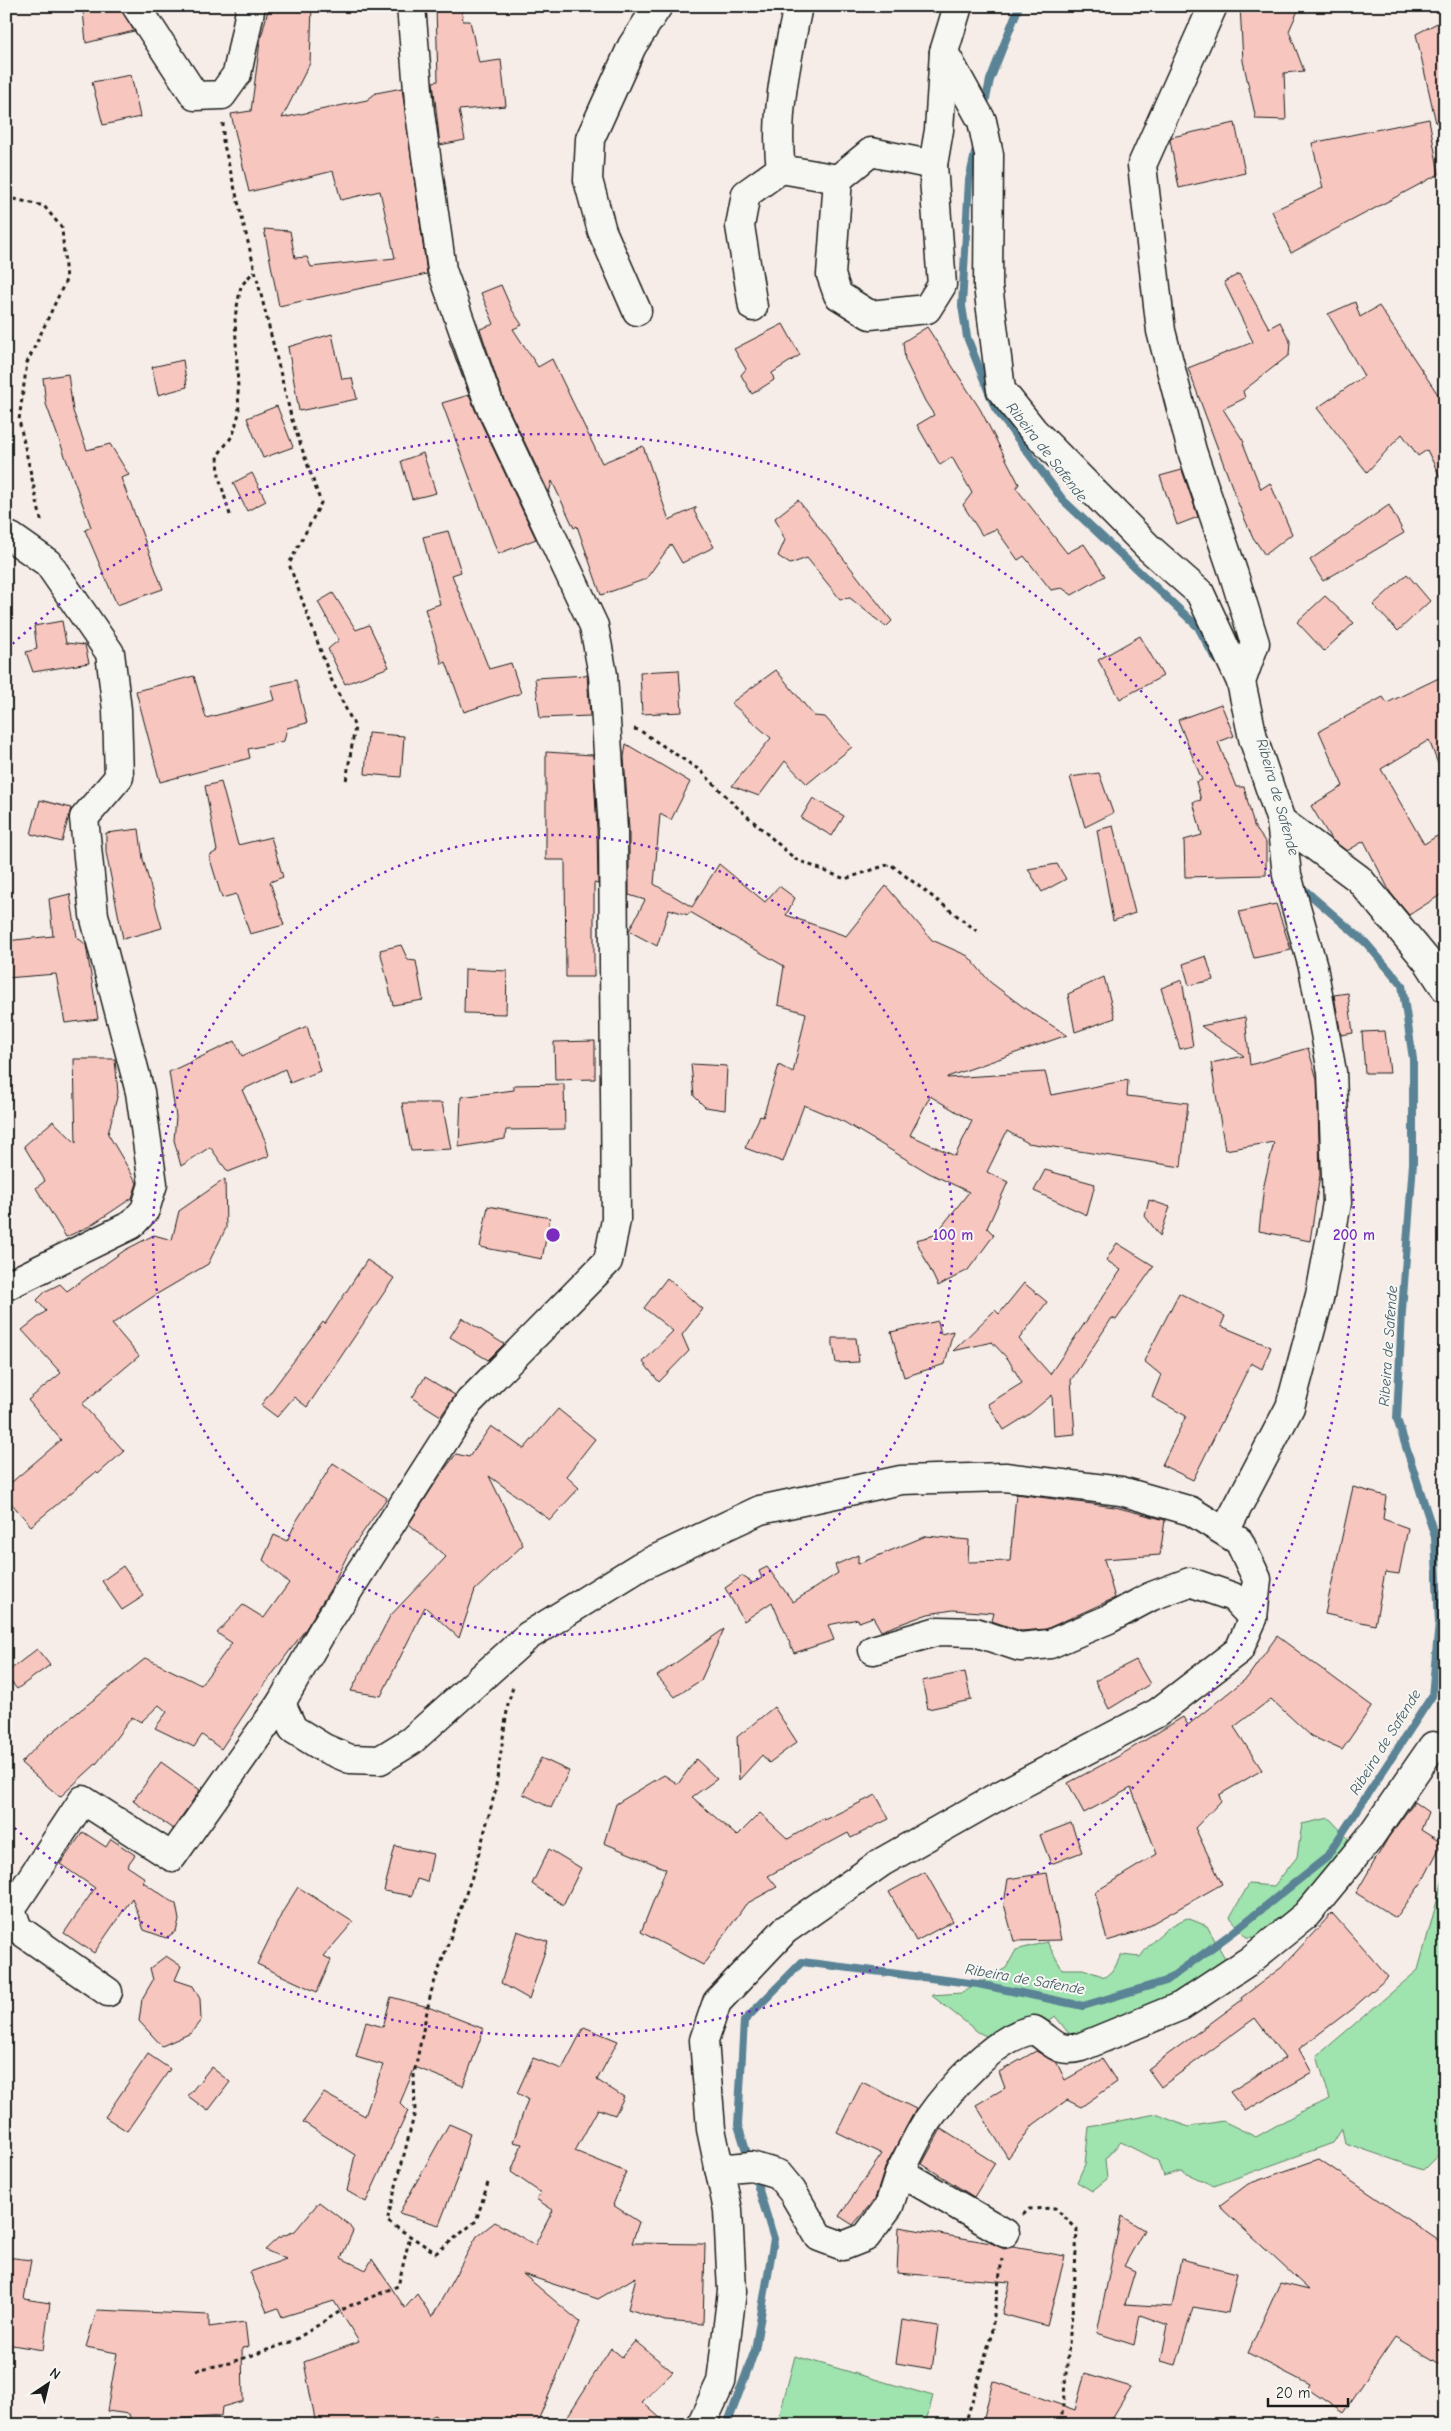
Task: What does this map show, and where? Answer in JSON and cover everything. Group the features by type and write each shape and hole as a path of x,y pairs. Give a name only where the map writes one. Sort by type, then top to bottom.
{"street":[{"path":"136,6 195,96 222,95 237,74 251,6"},
{"path":"108,1992 18,1930 11,1909 83,1800 172,1857 280,1703 322,1630 469,1402 608,1261 616,1220 613,830 603,675 594,626 489,403 442,270 420,113 411,6"},
{"path":"637,311 602,231 588,180 590,139 632,46 658,6"},
{"path":"781,169 778,146 780,105 798,6"},
{"path":"933,165 871,152 838,179 831,275 838,295 870,315 927,310 942,285 933,165 939,130 944,52 958,6"},
{"path":"1213,6 1142,165 1161,331 1192,451 1234,572 1255,643 1241,682"},
{"path":"944,52 982,121 989,155 988,286 1001,390 1033,430 1149,548 1200,593 1241,682 1253,738 1281,821 1287,875 1313,967 1332,1072 1336,1203 1320,1295 1290,1407 1225,1531"},
{"path":"753,307 740,226 746,194 781,169 838,179"},
{"path":"6,538 11,537 48,563 110,653 117,710 119,777 84,818 94,915 140,1092 153,1184 145,1210 131,1225 6,1286"},
{"path":"1281,821 1359,879 1428,962 1445,988"},
{"path":"280,1703 293,1729 324,1748 350,1759 380,1760 411,1741 528,1636 641,1566 760,1510 901,1480 1005,1477 1121,1491 1192,1511 1239,1541 1257,1579 1253,1618 1239,1650 1158,1713 993,1799 882,1862 785,1930 717,2002 704,2040 711,2129 728,2210 732,2291 721,2382 701,2425"},
{"path":"873,1650 938,1631 975,1632 1020,1647 1050,1644 1108,1619 1152,1596 1190,1582 1234,1597 1253,1618"},
{"path":"720,2168 751,2166 778,2174 792,2191 819,2237 843,2246 866,2237 889,2206 900,2172 927,2121 975,2064 1020,2032 1034,2030 1058,2049 1069,2050 1080,2047 1182,2006 1249,1961 1306,1915 1368,1840 1433,1746"},
{"path":"900,2172 1005,2233"}],"path":[{"path":"222,95 223,141 292,420 321,503 289,564 331,679 355,727 346,781"},
{"path":"6,197 44,206 62,228 66,280 27,363 19,420 38,513 45,532"},
{"path":"230,515 219,477 218,455 233,435 238,413 236,317 241,286 255,270"},
{"path":"606,722 639,730 701,771 736,806 795,859 845,879 890,864 977,931"},
{"path":"488,2183 476,2221 436,2253 387,2221 415,2112 414,2074 431,1992 475,1868 495,1792 508,1704 516,1678"},
{"path":"965,2425 991,2336 1005,2233 1029,2209 1055,2208 1077,2229 1074,2293 1060,2425"},
{"path":"196,2370 230,2363 293,2341 347,2307 398,2286 410,2236"}],"green space":[{"path":"1329,1818 1348,1838 1340,1858 1321,1873 1314,1892 1287,1911 1278,1939 1246,1937 1230,1917 1249,1884 1274,1886 1297,1857 1302,1824"},
{"path":"1445,1872 1445,2148 1423,2170 1345,2143 1342,2129 1333,2143 1214,2186 1181,2171 1163,2176 1158,2161 1121,2142 1105,2159 1107,2179 1092,2191 1077,2182 1085,2164 1089,2127 1156,2114 1188,2127 1223,2121 1256,2137 1302,2111 1330,2099 1317,2056 1418,1970"},
{"path":"1187,1918 1207,1926 1231,1969 1210,2000 1179,1989 1123,2036 1070,2035 1055,2016 1037,2034 1004,2045 978,2032 931,1995 962,1993 1006,1968 1016,1950 1047,1942 1062,1969 1083,1969 1105,1977 1114,1969 1121,1955 1140,1957 1160,1934"},
{"path":"795,2356 933,2396 925,2425 777,2425"}],"building":[{"path":"102,6 119,6 134,31 86,43 83,10"},
{"path":"269,6 312,6 310,63 282,118 367,100 376,93 402,88 427,274 279,306 264,229 290,231 295,258 307,257 311,267 395,258 380,191 341,200 333,171 249,192 231,114 251,111 260,42"},
{"path":"436,6 461,6 463,21 470,21 479,63 501,60 506,106 459,110 465,140 440,145 433,82 438,81"},
{"path":"1240,6 1300,6 1289,31 1304,71 1284,73 1286,120 1256,119 1243,61"},
{"path":"1445,19 1445,122 1436,123 1416,34"},
{"path":"131,75 140,117 103,125 92,82"},
{"path":"1429,119 1439,174 1291,253 1272,211 1323,188 1312,143"},
{"path":"1235,123 1245,173 1179,188 1170,140 1172,137"},
{"path":"1239,274 1269,328 1280,322 1290,341 1289,355 1243,391 1245,398 1223,409 1244,442 1261,489 1270,483 1292,534 1265,555 1252,536 1238,503 1188,368 1253,342 1224,282"},
{"path":"501,285 512,310 522,325 513,329 538,367 552,359 602,463 643,446 669,520 697,507 694,511 714,547 682,563 671,544 646,579 601,595 577,526 574,528 552,481 549,493 503,397 480,329 494,324 481,293"},
{"path":"1355,302 1360,317 1379,306 1445,405 1445,487 1427,450 1418,456 1402,434 1367,472 1317,408 1364,376 1328,314"},
{"path":"783,324 800,355 772,373 774,380 752,394 741,375 746,369 734,349"},
{"path":"927,327 980,409 1019,484 1016,488 1067,553 1084,544 1105,576 1072,595 1062,588 1051,590 1024,556 1018,560 996,529 982,535 963,505 972,493 952,457 940,465 917,425 934,415 905,360 903,342"},
{"path":"332,334 342,379 352,378 357,399 299,411 288,347"},
{"path":"449,340 475,410 536,539 498,554 442,403 469,395"},
{"path":"183,360 187,387 158,395 152,367"},
{"path":"68,374 73,411 87,450 110,444 129,475 121,478 163,589 117,605 85,530 91,527 46,404 43,378"},
{"path":"277,406 293,447 263,458 247,418"},
{"path":"423,453 436,493 412,499 401,461"},
{"path":"1182,470 1198,517 1177,525 1160,476"},
{"path":"252,473 266,501 247,511 233,483"},
{"path":"798,500 892,621 886,627 850,598 840,599 807,558 790,564 778,556 785,540 775,518"},
{"path":"1389,505 1404,533 1323,581 1310,560"},
{"path":"448,531 461,572 452,575 489,669 511,663 521,693 464,712 446,662 442,664 425,609 440,604 423,537"},
{"path":"1407,574 1430,601 1398,631 1373,605"},
{"path":"333,593 356,630 369,625 389,667 345,684 328,649 339,640 318,602"},
{"path":"1325,596 1354,623 1324,651 1297,622"},
{"path":"62,621 66,643 85,645 89,663 33,672 26,652 37,649 34,626"},
{"path":"1140,636 1163,676 1120,699 1098,660"},
{"path":"679,670 682,712 642,714 640,672"},
{"path":"776,670 814,716 825,717 852,747 807,784 785,761 759,796 732,786 771,738 731,703"},
{"path":"587,675 590,716 540,718 535,678"},
{"path":"1445,675 1445,777 1443,777 1429,740 1381,769 1424,844 1437,836 1445,851 1445,892 1409,915 1390,892 1364,841 1347,851 1331,839 1311,806 1343,786 1319,731 1383,697 1387,703"},
{"path":"194,676 206,718 275,700 271,686 296,680 307,723 287,728 284,741 248,749 250,758 160,782 136,691"},
{"path":"1221,704 1234,736 1218,742 1236,787 1244,787 1254,826 1266,843 1266,875 1185,877 1184,840 1202,835 1193,802 1201,800 1196,782 1202,780 1178,720"},
{"path":"368,733 404,736 401,777 365,774"},
{"path":"626,744 690,782 671,820 660,814 654,884 692,907 719,864 765,902 779,886 795,898 786,915 846,936 886,886 932,940 968,956 990,982 1026,1009 1067,1035 947,1078 1045,1072 1051,1095 1128,1080 1127,1096 1188,1103 1181,1167 1028,1143 1007,1131 987,1172 1008,1182 987,1228 994,1235 968,1270 938,1286 916,1240 935,1235 969,1192 929,1173 844,1122 804,1105 783,1162 745,1148 760,1116 763,1117 779,1065 793,1073 806,1013 778,1005 784,966 690,912 688,915 669,909 657,946 629,931 645,900 629,895 629,829 624,757","holes":["930,1096 972,1121 955,1156 910,1135"]},
{"path":"546,752 593,755 598,884 594,883 594,977 566,977 565,860 546,860"},
{"path":"1099,773 1113,813 1085,827 1070,777"},
{"path":"221,782 238,845 271,837 283,877 270,882 284,925 250,934 236,894 222,898 209,856 217,851 205,786"},
{"path":"813,798 844,816 832,836 801,818"},
{"path":"40,800 71,808 62,842 31,834"},
{"path":"1113,826 1135,913 1113,921 1097,830"},
{"path":"139,829 143,859 162,928 123,939 106,852 106,833"},
{"path":"1057,864 1066,879 1042,892 1028,869"},
{"path":"70,894 77,937 86,945 98,1019 65,1023 56,974 6,978 6,941 53,936 49,899"},
{"path":"1276,904 1291,950 1254,958 1239,912"},
{"path":"401,945 408,960 416,961 423,1000 393,1005 380,950"},
{"path":"1206,956 1213,980 1189,985 1183,964"},
{"path":"465,969 507,971 506,1014 464,1013"},
{"path":"1104,977 1115,1018 1075,1032 1068,994"},
{"path":"1182,980 1193,1046 1180,1049 1161,988"},
{"path":"1348,993 1353,1033 1341,1035 1334,995"},
{"path":"1245,1017 1250,1065 1308,1048 1317,1079 1320,1175 1310,1241 1259,1231 1264,1185 1274,1142 1225,1150 1211,1063 1244,1056 1201,1026"},
{"path":"307,1026 320,1071 290,1083 285,1069 242,1090 265,1140 269,1156 228,1172 210,1147 181,1166 174,1140 176,1117 169,1072 235,1041 242,1056"},
{"path":"1385,1031 1390,1073 1365,1073 1362,1032"},
{"path":"595,1041 595,1079 555,1080 554,1042"},
{"path":"74,1059 115,1059 118,1093 108,1134 137,1183 132,1198 90,1226 66,1237 36,1188 45,1181 24,1146 53,1121 76,1143"},
{"path":"691,1064 727,1066 725,1110 705,1107 694,1096"},
{"path":"564,1084 565,1129 506,1130 505,1139 459,1147 461,1097 514,1090 514,1085"},
{"path":"402,1103 442,1103 451,1149 411,1151"},
{"path":"1045,1170 1095,1184 1087,1215 1034,1191"},
{"path":"225,1179 226,1228 208,1264 157,1294 112,1324 139,1356 82,1404 124,1451 98,1474 96,1472 31,1526 6,1497 6,1487 61,1440 28,1400 61,1373 22,1330 46,1311 37,1300 46,1291 60,1284 67,1291 125,1250 154,1235 172,1240 179,1211"},
{"path":"1149,1200 1170,1207 1160,1236 1145,1216"},
{"path":"488,1206 550,1218 542,1259 480,1247"},
{"path":"1117,1243 1154,1266 1116,1320 1112,1318 1071,1380 1075,1434 1054,1436 1052,1395 1028,1415 1004,1430 988,1404 1022,1383 1008,1359 992,1342 953,1351 995,1310 999,1314 1024,1283 1047,1302 1019,1339 1050,1374 1121,1270 1106,1260"},
{"path":"367,1260 394,1278 307,1407 294,1397 277,1417 261,1405 323,1322 325,1324"},
{"path":"667,1278 702,1309 682,1335 689,1351 659,1382 643,1362 673,1331 644,1308"},
{"path":"1179,1293 1225,1316 1221,1326 1271,1347 1262,1369 1251,1363 1193,1480 1162,1465 1186,1416 1152,1397 1161,1375 1144,1361"},
{"path":"462,1318 504,1344 488,1360 450,1337"},
{"path":"938,1321 941,1334 953,1331 945,1364 904,1377 891,1332"},
{"path":"832,1338 856,1338 859,1362 836,1363"},
{"path":"425,1377 455,1395 441,1416 412,1398"},
{"path":"558,1409 595,1439 566,1476 579,1488 550,1520 489,1476 523,1545 475,1590 459,1638 425,1607 381,1696 351,1691 390,1616 446,1557 409,1524 441,1474 456,1454 469,1457 491,1426 524,1449"},
{"path":"333,1463 387,1498 349,1552 331,1588 305,1630 257,1695 221,1749 202,1735 194,1747 155,1728 167,1712 159,1705 141,1722 132,1717 97,1763 60,1797 21,1763 44,1739 146,1658 201,1685 232,1643 217,1633 243,1605 264,1618 289,1583 263,1560 274,1535 287,1541 297,1520"},
{"path":"1353,1487 1386,1496 1383,1519 1408,1528 1399,1574 1385,1572 1375,1625 1325,1614"},
{"path":"1016,1494 1115,1507 1165,1520 1160,1555 1104,1559 1115,1598 1046,1629 1021,1631 992,1621 994,1613 953,1610 928,1614 881,1631 873,1617 859,1622 858,1619 828,1625 834,1640 794,1653 772,1602 744,1621 725,1588 742,1576 753,1583 762,1578 759,1571 767,1567 793,1602 838,1573 835,1565 858,1555 858,1564 926,1536 969,1540 968,1562 1010,1561"},
{"path":"123,1566 144,1596 122,1610 102,1581"},
{"path":"724,1629 701,1680 675,1697 657,1676"},
{"path":"1277,1636 1372,1706 1342,1750 1311,1736 1271,1699 1234,1727 1262,1770 1219,1795 1221,1801 1195,1828 1222,1884 1137,1932 1107,1941 1095,1892 1157,1854 1131,1788 1084,1813 1068,1783 1119,1756 1183,1717 1188,1725 1247,1678"},
{"path":"37,1649 50,1665 17,1689 6,1676 6,1673"},
{"path":"1136,1660 1150,1684 1109,1709 1095,1681"},
{"path":"965,1672 971,1700 928,1709 922,1681"},
{"path":"774,1707 797,1742 769,1763 762,1755 739,1780 737,1737"},
{"path":"541,1758 569,1771 551,1808 523,1794"},
{"path":"696,1759 717,1779 692,1797 737,1836 760,1813 788,1839 823,1818 824,1820 876,1795 889,1819 851,1838 848,1833 768,1876 777,1887 746,1904 703,1965 641,1932 666,1869 604,1843 616,1804 664,1775 678,1784"},
{"path":"161,1762 200,1790 173,1829 133,1801"},
{"path":"1414,1802 1428,1812 1421,1830 1442,1843 1422,1882 1396,1918 1356,1893 1388,1838"},
{"path":"1071,1823 1082,1852 1051,1864 1040,1835"},
{"path":"83,1832 106,1847 111,1839 135,1855 127,1866 145,1878 143,1882 176,1904 179,1920 176,1931 166,1938 144,1930 132,1898 94,1953 64,1933 95,1888 60,1864"},
{"path":"395,1846 433,1854 427,1882 417,1879 412,1896 384,1891"},
{"path":"549,1849 581,1868 563,1905 532,1884"},
{"path":"925,1872 953,1921 916,1941 889,1892"},
{"path":"1047,1873 1061,1940 1014,1941 1004,1904 1008,1879"},
{"path":"298,1887 353,1922 324,1956 331,1960 317,1992 257,1964 283,1911"},
{"path":"1332,1913 1388,1977 1353,2008 1299,2049 1312,2073 1245,2111 1230,2092 1285,2058 1255,2018 1161,2087 1148,2069 1242,2000 1241,1998 1282,1967"},
{"path":"517,1931 548,1942 529,1999 501,1983"},
{"path":"166,1956 181,1966 175,1980 193,1986 200,1999 201,2020 191,2033 162,2046 139,2021 142,1999 153,1980 150,1968"},
{"path":"391,1997 428,2007 484,2029 463,2086 415,2067 400,2103 408,2111 366,2202 347,2191 355,2155 303,2122 324,2093 365,2116 383,2065 356,2057 366,2022 383,2027"},
{"path":"584,2027 618,2041 597,2080 624,2097 615,2115 598,2109 575,2151 626,2172 613,2205 639,2222 632,2243 705,2244 703,2324 665,2321 628,2309 636,2277 598,2299 523,2274 580,2322 536,2425 441,2425 435,2415 416,2425 316,2425 304,2362 359,2342 334,2301 282,2317 278,2308 267,2312 250,2272 286,2259 265,2250 278,2238 295,2231 319,2202 348,2224 353,2231 341,2258 366,2270 372,2259 405,2308 417,2294 432,2317 477,2236 495,2222 535,2245 553,2210 536,2199 541,2193 511,2172 522,2144 513,2142 528,2099 517,2093 533,2058 562,2069"},
{"path":"1036,2051 1057,2063 1065,2080 1102,2059 1117,2082 1081,2107 1067,2100 1033,2125 1008,2158 976,2105 1005,2088 999,2072"},
{"path":"148,2054 170,2069 127,2131 105,2117"},
{"path":"211,2067 230,2082 208,2111 188,2096"},
{"path":"862,2082 916,2109 886,2165 875,2199 853,2225 839,2216 882,2154 837,2132"},
{"path":"449,2124 470,2133 458,2176 439,2225 399,2213"},
{"path":"941,2129 995,2163 974,2197 922,2164"},
{"path":"1319,2159 1445,2245 1445,2367 1395,2337 1343,2413 1308,2389 1310,2385 1248,2353 1280,2283 1309,2290 1219,2206 1248,2184"},
{"path":"1121,2216 1144,2230 1124,2266 1135,2271 1125,2304 1172,2307 1181,2259 1237,2273 1228,2313 1193,2307 1176,2365 1161,2361 1168,2325 1140,2315 1134,2345 1097,2333"},
{"path":"899,2227 991,2243 1004,2249 1013,2247 1065,2256 1047,2326 1002,2314 1010,2282 897,2273"},
{"path":"6,2257 31,2260 24,2299 50,2303 43,2350 6,2344"},
{"path":"97,2310 209,2315 209,2327 245,2322 248,2347 242,2348 243,2401 222,2407 221,2416 181,2419 162,2425 132,2425 129,2414 107,2411 117,2353 86,2347"},
{"path":"902,2320 938,2326 932,2369 896,2363"},
{"path":"635,2341 673,2372 642,2402 668,2425 562,2425 611,2348 622,2357"},
{"path":"1085,2373 1131,2387 1108,2425 982,2425 993,2381 1075,2410"}],"waterway":[{"name":"Ribeira de Safende","path":"984,108 990,80 1019,6"},
{"name":"Ribeira de Safende","path":"977,144 969,180 962,306 967,337 995,408 1063,500 1198,627 1216,660"},
{"name":"Ribeira de Safende","path":"749,2160 738,2125 744,2021 802,1962 978,1984 1083,2006 1166,1981 1232,1933 1326,1858 1432,1696 1439,1623 1435,1537 1397,1419 1402,1311 1413,1163 1413,1059 1402,985 1366,943 1300,886"},
{"name":"Ribeira de Safende","path":"727,2425 755,2350 774,2239 754,2174"}]}
